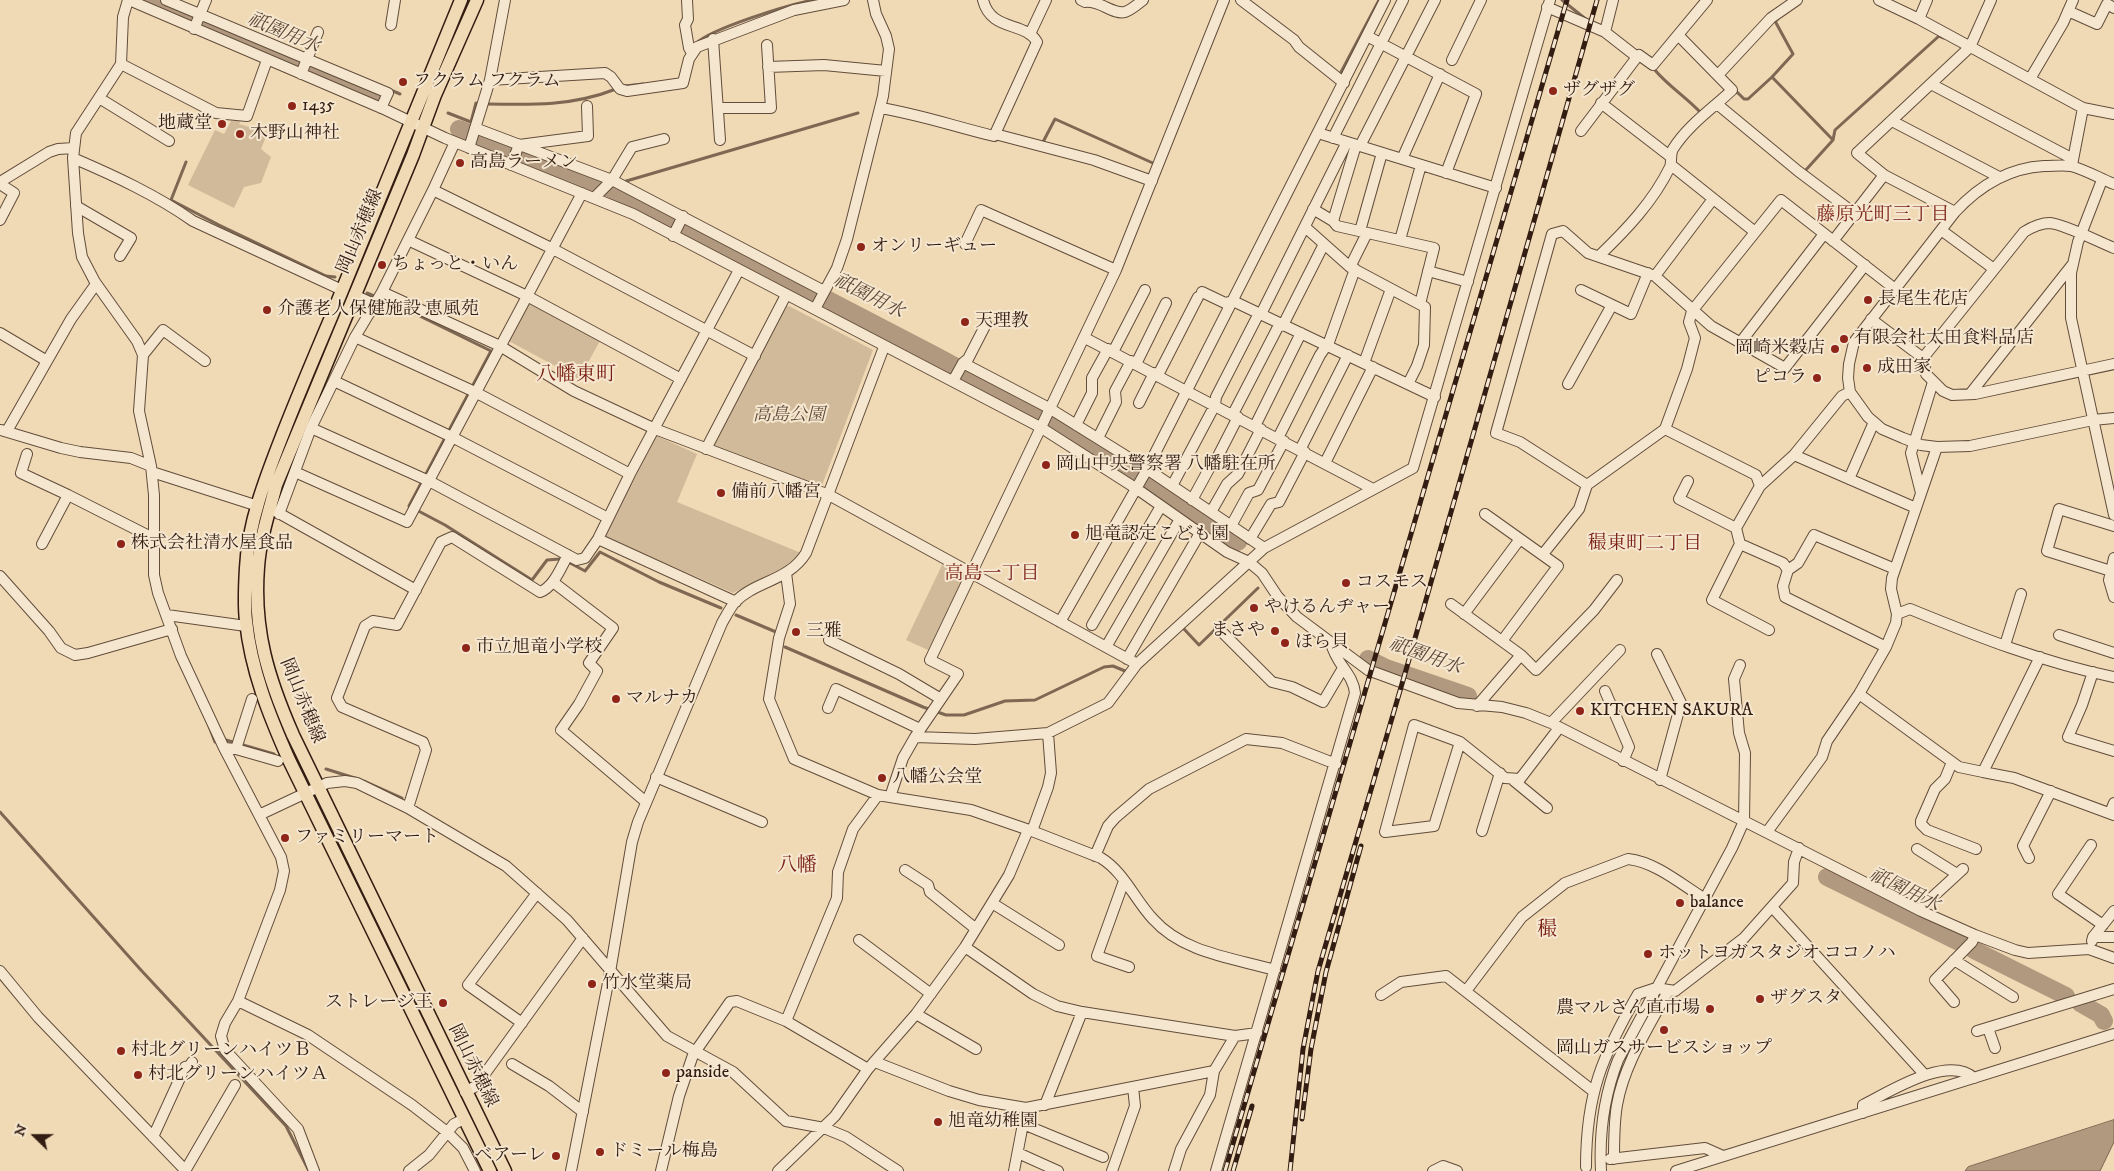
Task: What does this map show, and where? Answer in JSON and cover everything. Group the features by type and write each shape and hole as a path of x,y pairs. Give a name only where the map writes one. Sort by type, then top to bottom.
{"main road":[{"name":"岡山赤穂線","path":"461,0 411,122 276,485 258,567 257,618 264,655 274,691 465,1092 505,1171"},
{"name":"岡山赤穂線","path":"348,293 424,127 435,95 477,0"},
{"name":"岡山赤穂線","path":"269,510 246,566 246,626 262,696 289,760 490,1171"}],"street":[{"path":"314,1171 298,1129 225,1050 221,1036 225,1023 238,1001 280,890 284,871 281,857 221,743 181,656 154,575 155,539 152,469 139,411 143,355 137,342 96,284 82,257 76,206 74,153 76,133 121,64 123,17 129,0 197,22 304,66 388,93 381,108"},
{"path":"166,0 197,22 267,60 304,66 381,108 455,142 472,137 518,148 614,183 679,224 820,299 884,346 959,370 1049,409 1098,438 1142,478 1161,506 1227,552 1249,562 1262,573 1278,597 1297,617 1368,670 1458,702 1526,713 1555,725 1660,780 1799,848 1921,911 1975,936 2028,953 2089,949 2114,958"},
{"path":"197,22 206,0"},
{"path":"391,24 395,0"},
{"path":"472,137 490,80 505,0"},
{"path":"490,80 606,73 618,88 627,91 683,84 690,51 685,25 688,19 688,0"},
{"path":"690,51 713,40 794,10 844,0"},
{"path":"820,299 837,268 847,239 880,108 889,49 872,0"},
{"path":"983,0 988,12 998,21 1030,34 1037,42 995,134"},
{"path":"1030,34 1046,0"},
{"path":"1080,0 1085,2 1092,1 1121,12 1126,12 1143,0"},
{"path":"890,797 903,758 917,733 958,674 930,660 1049,409 1086,338 1116,270 1224,0"},
{"path":"1241,0 1344,82"},
{"path":"1060,622 1142,478 1386,0"},
{"path":"1333,138 1403,0"},
{"path":"1172,486 1215,405 1216,398 1257,317 1261,314 1313,209 1406,57 1435,0"},
{"path":"1452,60 1481,0"},
{"path":"1605,32 1613,0"},
{"path":"1581,131 1639,54 1653,65 1707,0"},
{"path":"1878,0 1919,19 2083,108 2114,114"},
{"path":"1919,19 1927,0"},
{"path":"1955,212 1884,175 1857,153 1970,47 1991,0"},
{"path":"2030,79 2063,23 2073,0"},
{"path":"1718,75 1772,18 1794,1"},
{"path":"828,708 836,689 917,733 975,739 1048,733 1108,703 1137,664 1264,548 1413,468 1549,4 1605,32 1637,57"},
{"path":"2068,11 2097,24 2107,4 2114,8"},
{"path":"304,66 318,32"},
{"path":"1367,36 1476,94 1446,173"},
{"path":"1598,256 1629,227 1655,191 1671,161 1672,151 1701,116 1732,90 1679,36"},
{"path":"713,40 720,140"},
{"path":"718,108 770,108 767,45"},
{"path":"121,64 216,113 247,116 267,60"},
{"path":"768,67 824,65 886,71"},
{"path":"1402,159 1440,74"},
{"path":"1931,84 2102,180 2114,184"},
{"path":"99,98 169,141"},
{"path":"1602,103 1713,199 1755,232"},
{"path":"1717,104 1798,172 1854,213"},
{"path":"518,148 588,136 587,106"},
{"path":"880,108 906,112 941,123 994,136 995,134 1094,160 1152,181"},
{"path":"2072,163 2083,108"},
{"path":"1892,121 1999,178"},
{"path":"1318,133 1496,188"},
{"path":"472,137 511,165 582,192 597,194 633,214 679,224 739,270 786,295 820,299"},
{"path":"597,194 614,183 632,147 664,139"},
{"path":"269,510 295,472 311,428 355,337 382,292 455,142"},
{"path":"1333,221 1354,144"},
{"path":"511,165 518,148"},
{"path":"0,220 14,193 0,183 49,152 58,149 74,153 179,210 193,220 374,304"},
{"path":"1230,526 1249,493 1258,490 1327,346 1364,232 1382,153"},
{"path":"2072,163 2028,167 1988,182 1970,195 1854,342 1849,364 1850,392 1882,429 1915,443 1937,447 1970,446 2093,420 2114,418"},
{"path":"1400,240 1421,165"},
{"path":"1833,240 1884,175"},
{"path":"2102,180 2080,234 2073,264 2071,273 2071,318 2093,420 2109,475 2114,515"},
{"path":"433,190 553,249 755,356"},
{"path":"295,472 408,522 425,479 472,391 500,346 582,192"},
{"path":"1581,290 1631,314 1652,275 1713,199"},
{"path":"1543,554 1579,509 1587,485 1665,429 1687,369 1695,338 1689,322 1692,311 1781,200 1895,289"},
{"path":"76,206 131,238 120,256"},
{"path":"1313,209 1333,221 1337,226 1434,248 1420,304"},
{"path":"965,244 980,210 1116,270"},
{"path":"1923,358 2024,232 2037,225 2050,223 2062,226 2114,248"},
{"path":"1304,227 1352,268 1425,307 1424,345 1408,384"},
{"path":"1941,230 1994,270"},
{"path":"1587,485 1520,442 1496,433 1552,234 1564,231 1588,253 1652,275 1711,326 1785,368 1865,266"},
{"path":"1740,343 1824,234"},
{"path":"408,240 527,296 681,379"},
{"path":"1192,500 1210,467 1215,462 1235,415 1278,327 1283,325 1324,244"},
{"path":"1970,394 2073,264"},
{"path":"311,428 425,479 577,560 585,558 598,539 630,474 739,270"},
{"path":"1428,271 1468,282"},
{"path":"96,284 71,319 3,430 61,448 131,458 152,469 269,510 416,590"},
{"path":"1325,463 1368,365 1391,289"},
{"path":"1076,425 1092,393 1092,378 1111,351 1145,290"},
{"path":"382,292 500,346 574,390 655,428 829,495 1137,664"},
{"path":"1138,403 1200,294 1225,303 1233,301 1435,396"},
{"path":"706,449 786,295"},
{"path":"1098,438 1116,402 1116,391 1134,363 1166,303"},
{"path":"1568,384 1612,305"},
{"path":"1871,319 1923,358 1926,374 1933,382 1952,395 1970,394 2114,364"},
{"path":"959,370 968,359 986,324"},
{"path":"143,355 163,330 205,361"},
{"path":"0,333 47,361"},
{"path":"1211,512 1227,484 1238,474 1301,333"},
{"path":"355,337 472,391 630,474"},
{"path":"1086,338 1373,489"},
{"path":"571,1171 610,971 632,842 646,802 722,623 736,602 786,573 800,563 806,553 884,346"},
{"path":"1250,539 1271,504 1278,502 1348,355"},
{"path":"959,370 1042,424 1142,478 1172,486 1264,548"},
{"path":"334,381 448,436 608,518"},
{"path":"1921,494 1911,453 1933,382"},
{"path":"1769,630 1712,600 1740,544 1736,528 1760,486 1794,455 1842,396 1850,392"},
{"path":"1849,479 1874,422"},
{"path":"1665,429 1756,476 1760,486"},
{"path":"1767,832 1822,757 1827,741 1859,694 1886,647 1896,623 1897,614 1891,589 1895,569 1937,447"},
{"path":"27,454 20,473 155,539"},
{"path":"1794,455 1916,508"},
{"path":"1688,481 1679,498 1736,528"},
{"path":"42,544 68,495"},
{"path":"1092,625 1161,506"},
{"path":"2111,571 2047,551 2059,509 2114,526"},
{"path":"1485,514 1558,566 1502,641"},
{"path":"1106,647 1180,519"},
{"path":"1127,659 1200,533"},
{"path":"1886,647 1785,597 1783,586 1788,570 1798,563 1814,534 1895,569"},
{"path":"408,808 426,750 423,742 342,708 337,698 365,626 373,621 397,625 441,542 452,537 540,592 546,590 553,582 568,555"},
{"path":"598,539 736,602"},
{"path":"1464,614 1520,539"},
{"path":"1740,544 1783,563 1788,570"},
{"path":"2114,558 2110,580 2114,597"},
{"path":"786,573 790,604 779,638 769,699 794,759 878,795 971,810 1095,856 1112,864 1152,918 1170,936 1194,948 1275,970"},
{"path":"0,576 49,631 61,648 75,654 88,653 172,629"},
{"path":"1451,604 1521,655 1536,670 1594,610 1596,604 1617,580"},
{"path":"553,582 613,628 589,663 597,671 579,704 561,730 646,802"},
{"path":"2005,646 2021,594"},
{"path":"1897,614 1910,609 2005,646 2114,677"},
{"path":"167,615 246,626"},
{"path":"1219,629 1272,682 1292,687 1322,702 1342,668"},
{"path":"2059,635 2114,653"},
{"path":"830,640 899,674 941,699"},
{"path":"1216,1171 1336,764 1355,693 1352,681 1336,660 1331,643"},
{"path":"1460,742 1434,826 1385,832 1414,725 1460,742 1505,778 1520,779 1555,725 1620,650"},
{"path":"1657,654 1681,703 1660,780"},
{"path":"1477,706 1521,655"},
{"path":"1983,772 2040,657"},
{"path":"1601,1171 1602,1120 1610,1080 1628,1038 1705,899 1744,821 1745,753 1739,733 1734,679 1740,665"},
{"path":"2093,672 2082,705 2068,737 2114,751"},
{"path":"1605,691 1629,748 1623,761"},
{"path":"1859,694 1959,768 2014,778 2112,814 2114,803"},
{"path":"237,745 252,700"},
{"path":"778,1171 835,1116 872,1066 916,1014 965,947 1010,875 1048,787 1051,773 1048,733"},
{"path":"1095,856 1108,826 1114,818 1148,789 1246,739 1282,743 1336,764"},
{"path":"221,743 237,745 278,761"},
{"path":"1952,762 1945,779 1936,789 1921,824 1927,830 1976,849"},
{"path":"1482,831 1500,773"},
{"path":"656,778 762,822"},
{"path":"1513,780 1547,808"},
{"path":"259,815 305,792 334,782 357,783 408,808 506,866 537,893 567,920 667,1036 733,1072 786,1121 824,1128 846,1137 898,1171"},
{"path":"2029,858 2023,846 2050,791"},
{"path":"786,1021 837,898 838,872 853,829 878,795"},
{"path":"2091,845 2058,894 2103,926"},
{"path":"1585,1168 1588,1118 1593,1091 1610,1045 1638,994 1656,988 1675,991 1744,938 1793,884 1794,862 1799,848"},
{"path":"1917,849 1960,872 1926,903 1921,911"},
{"path":"1466,991 1522,917 1565,884 1628,859 1638,860 1649,865 1705,899"},
{"path":"905,870 928,885 930,892 976,929"},
{"path":"1124,881 1097,956 1129,967"},
{"path":"522,1023 468,985 537,893"},
{"path":"992,903 1059,945"},
{"path":"1772,907 1924,1074"},
{"path":"2089,949 2094,938 2114,911"},
{"path":"1954,1002 1935,980 1972,942 1975,936"},
{"path":"465,1092 476,1086 583,938"},
{"path":"2094,938 2114,938"},
{"path":"859,940 931,994"},
{"path":"965,947 1033,994 1057,1006 1082,1012 1235,1036 1257,1033"},
{"path":"1954,960 2013,997"},
{"path":"0,971 38,1017 185,1171 235,1085"},
{"path":"1381,995 1400,982 1446,976 1593,1091"},
{"path":"1977,1032 2114,989"},
{"path":"1668,991 1629,1066 1622,1087 1615,1124 1612,1159 1705,1148 1722,1156"},
{"path":"238,1001 308,1035 412,1105 448,1132 463,1148 474,1171"},
{"path":"661,1171 679,1096 695,1052 730,1002 737,1001 786,1021 872,1066 949,1092 979,1100 1026,1108 1214,1071"},
{"path":"1045,1105 1082,1012"},
{"path":"916,1014 976,1049"},
{"path":"1988,1028 1996,1048"},
{"path":"1676,1171 2114,1034"},
{"path":"1174,1171 1181,1149 1210,1095 1214,1071 1235,1036"},
{"path":"153,1137 185,1067 190,1066 192,1062"},
{"path":"512,1064 549,1086 583,1112"},
{"path":"1863,1113 1863,1104 1924,1074 1957,1071 1970,1074 1974,1078"},
{"path":"1112,1171 1135,1106 1133,1087"},
{"path":"1014,1171 1026,1108"},
{"path":"409,1171 429,1154 454,1124 464,1119"},
{"path":"1023,1124 1103,1157"},
{"path":"1018,1153 1058,1171"},
{"path":"1433,1171 1442,1166 1457,1171"}],"green space":[{"path":"241,120 239,124 268,132 261,149 271,157 261,183 244,187 234,208 188,185 215,130 224,134 231,121"},
{"path":"530,300 601,339 579,379 509,341"},
{"name":"高島公園","path":"789,306 873,350 821,488 714,449 711,444 782,308"},
{"path":"657,436 697,454 677,502 801,553 784,567 733,593 604,536"},
{"path":"943,563 965,574 928,650 906,640"}],"shaded area":[{"path":"2114,1120 2114,1142 2100,1171 1965,1171 1968,1167"}],"waterway":[{"name":"祇園用水","path":"147,0 376,96"},
{"path":"695,44 733,24 813,0"},
{"path":"1339,76 1379,0"},
{"path":"1562,0 1587,20"},
{"path":"1777,20 1775,21 1793,54 1772,77 1833,140 1804,172"},
{"path":"1833,140 1835,130 1939,36 1944,38"},
{"path":"1654,69 1701,113"},
{"path":"1735,92 1744,99 1748,99 1772,77"},
{"path":"625,86 643,84"},
{"path":"487,104 552,103 584,99 616,89"},
{"path":"393,91 400,94"},
{"path":"448,113 471,122 476,103 478,104"},
{"path":"623,182 858,113"},
{"path":"1043,142 1055,119 1155,164"},
{"name":"祇園用水","path":"459,129 609,188 934,355 1051,418 1149,481 1238,542"},
{"path":"186,162 171,200 326,276 335,277"},
{"path":"367,293 374,296"},
{"path":"385,299 491,351 409,506 445,525 532,580 547,560 560,559"},
{"path":"570,563 585,571 600,552 659,582 721,608"},
{"path":"1184,629 1199,645 1258,588"},
{"path":"736,615 776,632"},
{"path":"785,647 923,707 946,715 964,715 1005,701 1035,700 1104,667 1113,666 1125,671"},
{"name":"祇園用水","path":"1368,659 1386,668 1468,696"},
{"path":"209,726 215,742 226,740 274,754"},
{"path":"326,769 358,779"},
{"path":"364,781 402,798"},
{"path":"0,812 140,969 286,1126 309,1171"},
{"name":"祇園用水","path":"1827,877 1963,944"},
{"name":"祇園用水","path":"1974,950 2066,996"},
{"name":"祇園用水","path":"2080,1003 2101,1015 2104,1021"}],"railway":[{"path":"1225,1171 1567,0"},
{"path":"1290,1171 1303,1049 1318,971 1597,0"},
{"path":"1302,1119 1311,1049 1326,972 1361,846"},
{"path":"1233,1171 1252,1106"}],"place":[{"name":"フクラム フクラム","path":"403,82"},
{"name":"ザグザグ","path":"1553,91"},
{"name":"1435","path":"292,106"},
{"name":"地蔵堂","path":"222,124"},
{"name":"木野山神社","path":"240,134"},
{"name":"高島ラーメン","path":"460,163"},
{"name":"オンリーギュー","path":"861,247"},
{"name":"ちょっと・いん","path":"382,265"},
{"name":"長尾生花店","path":"1868,300"},
{"name":"介護老人保健施設 恵風苑","path":"267,310"},
{"name":"天理教","path":"965,322"},
{"name":"有限会社太田食料品店","path":"1844,339"},
{"name":"岡崎米穀店","path":"1835,349"},
{"name":"成田家","path":"1867,368"},
{"name":"ピコラ","path":"1817,378"},
{"name":"岡山中央警察署 八幡駐在所","path":"1046,465"},
{"name":"備前八幡宮","path":"721,493"},
{"name":"旭竜認定こども園","path":"1075,535"},
{"name":"株式会社清水屋食品","path":"121,544"},
{"name":"コスモス","path":"1346,583"},
{"name":"やけるんヂャー","path":"1254,608"},
{"name":"まさや","path":"1275,631"},
{"name":"三雅","path":"796,632"},
{"name":"ほら貝","path":"1285,643"},
{"name":"市立旭竜小学校","path":"466,648"},
{"name":"マルナカ","path":"616,699"},
{"name":"KITCHEN SAKURA","path":"1580,711"},
{"name":"八幡公会堂","path":"882,778"},
{"name":"ファミリーマート","path":"285,838"},
{"name":"balance","path":"1680,903"},
{"name":"ホットヨガスタジオ ココノハ","path":"1648,954"},
{"name":"竹水堂薬局","path":"592,984"},
{"name":"ザグスタ","path":"1760,999"},
{"name":"ストレージ王","path":"443,1003"},
{"name":"農マルさん直市場","path":"1710,1009"},
{"name":"岡山ガスサービスショップ","path":"1664,1030"},
{"name":"村北グリーンハイツＢ","path":"121,1051"},
{"name":"panside","path":"666,1073"},
{"name":"村北グリーンハイツＡ","path":"138,1075"},
{"name":"旭竜幼稚園","path":"938,1122"},
{"name":"ドミール梅島","path":"600,1152"},
{"name":"ベアーレ","path":"556,1156"}],"district":[{"name":"藤原光町三丁目","path":"1883,216"},
{"name":"八幡東町","path":"576,376"},
{"name":"穝東町二丁目","path":"1645,545"},
{"name":"高島一丁目","path":"992,575"},
{"name":"八幡","path":"797,867"},
{"name":"穝","path":"1547,931"}]}
